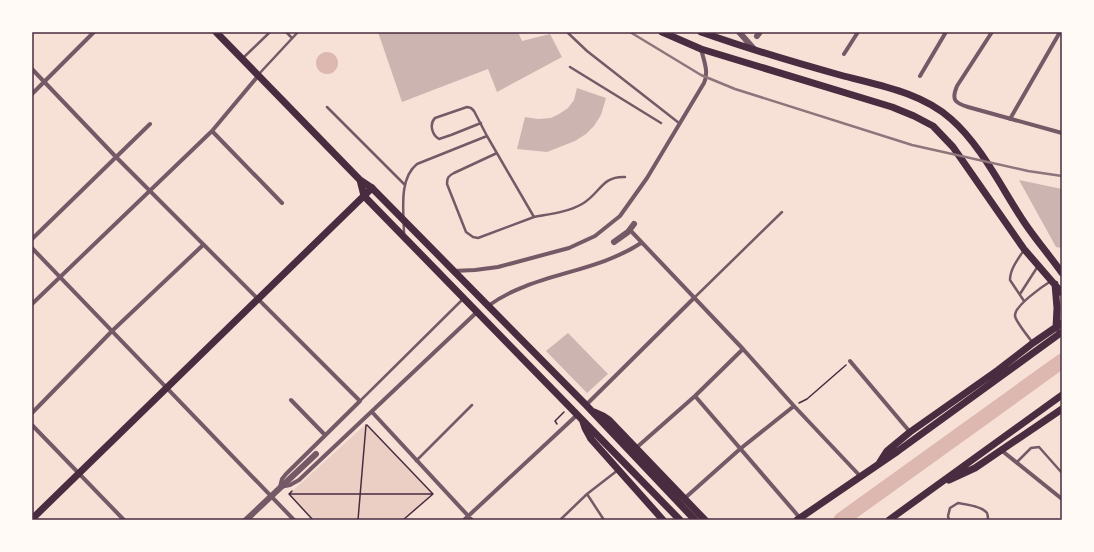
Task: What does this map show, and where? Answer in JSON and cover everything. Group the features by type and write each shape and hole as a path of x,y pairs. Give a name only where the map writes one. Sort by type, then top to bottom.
{"main road":[{"path":"216,32 360,180 372,188 593,412 695,520"},
{"path":"662,32 701,49 892,107 933,126 953,147 1024,249 1062,293"},
{"path":"701,32 905,93 920,99 950,118 964,131 974,144 1006,190 1024,222 1062,273"},
{"path":"360,180 364,196 680,520"},
{"path":"32,519 372,188"},
{"path":"1053,282 1059,329"},
{"path":"878,465 887,451 910,432 998,370 1033,343 1059,329"},
{"path":"798,519 898,452 1059,329"},
{"path":"889,520 1062,395"},
{"path":"941,483 960,476 975,468 1062,409"},
{"path":"593,412 609,420 705,520"},
{"path":"580,418 591,439 663,520"}],"street":[{"path":"32,94 94,32"},
{"path":"739,32 754,49"},
{"path":"844,54 858,32"},
{"path":"920,76 946,32"},
{"path":"992,32 957,86 954,93 954,99 958,104 1062,133"},
{"path":"1010,119 1060,32"},
{"path":"453,271 498,267 569,248 595,236 620,216 647,178 704,83 706,77 701,49"},
{"path":"32,69 116,157 360,401 286,474 280,487"},
{"path":"32,304 212,131 258,76"},
{"path":"32,239 150,124"},
{"path":"212,131 282,203"},
{"path":"614,242 630,230 634,224"},
{"path":"630,230 743,349 861,477"},
{"path":"487,306 502,296 515,290 598,263 626,252 641,243"},
{"path":"32,413 112,331 203,245"},
{"path":"32,248 294,520"},
{"path":"586,405 694,298"},
{"path":"280,487 290,485 299,480 477,312"},
{"path":"636,448 695,396 743,349"},
{"path":"850,362 910,432"},
{"path":"695,396 798,519"},
{"path":"291,400 325,435"},
{"path":"685,498 740,449 794,406"},
{"path":"372,412 472,520"},
{"path":"464,520 580,418"},
{"path":"32,425 124,520"},
{"path":"1001,450 1062,498"},
{"path":"246,520 316,454"}],"lane":[{"path":"242,59 270,32"},
{"path":"286,32 292,38"},
{"path":"258,76 298,32"},
{"path":"567,32 587,51 679,123"},
{"path":"570,67 661,123"},
{"path":"327,107 405,186"},
{"path":"480,123 442,139 436,137 431,124 435,118 467,107 471,108 474,111 534,217"},
{"path":"404,236 405,186 410,171 417,164 487,136"},
{"path":"498,153 454,173 449,176 447,180 466,232 473,237 478,238 534,217 575,207 587,201 610,179 625,177"},
{"path":"694,298 782,212"},
{"path":"1024,249 1012,269 1010,276 1010,280 1024,301"},
{"path":"1020,294 1038,265"},
{"path":"1033,343 1015,316 1016,310 1024,301 1053,282"},
{"path":"360,401 464,298"},
{"path":"416,461 472,405"},
{"path":"1017,462 1031,448 1039,447 1062,473"},
{"path":"560,520 587,494 618,469"},
{"path":"587,494 604,520"},
{"path":"949,520 948,516 950,508 958,503 974,506 986,511 988,520"}],"path":[{"path":"794,406 807,399 850,362"},
{"path":"557,424 555,421 569,407"},
{"path":"360,429 366,424"},
{"path":"366,424 433,494"},
{"path":"358,520 366,424"},
{"path":"288,494 294,489"},
{"path":"288,494 433,494"},
{"path":"288,494 313,520"},
{"path":"403,520 433,494"}],"shaded area":[{"path":"323,52 331,52 338,59 338,67 331,74 323,74 316,67 316,59"},
{"path":"366,424 433,494 403,520 313,520 289,494"}],"building":[{"path":"378,32 518,32 522,41 550,34 562,57 497,92 488,69 402,102"},
{"path":"577,88 606,98 601,115 594,126 586,134 575,141 547,152 517,149 525,117 538,119 551,118 559,114 568,108 574,100"},
{"path":"1019,180 1062,189 1062,248 1056,247"},
{"path":"568,333 608,374 587,393 546,351"}],"waterway":[{"path":"841,520 1062,361"}],"railway":[{"path":"630,32 701,75 735,89 912,145 1028,171 1062,176"}]}
